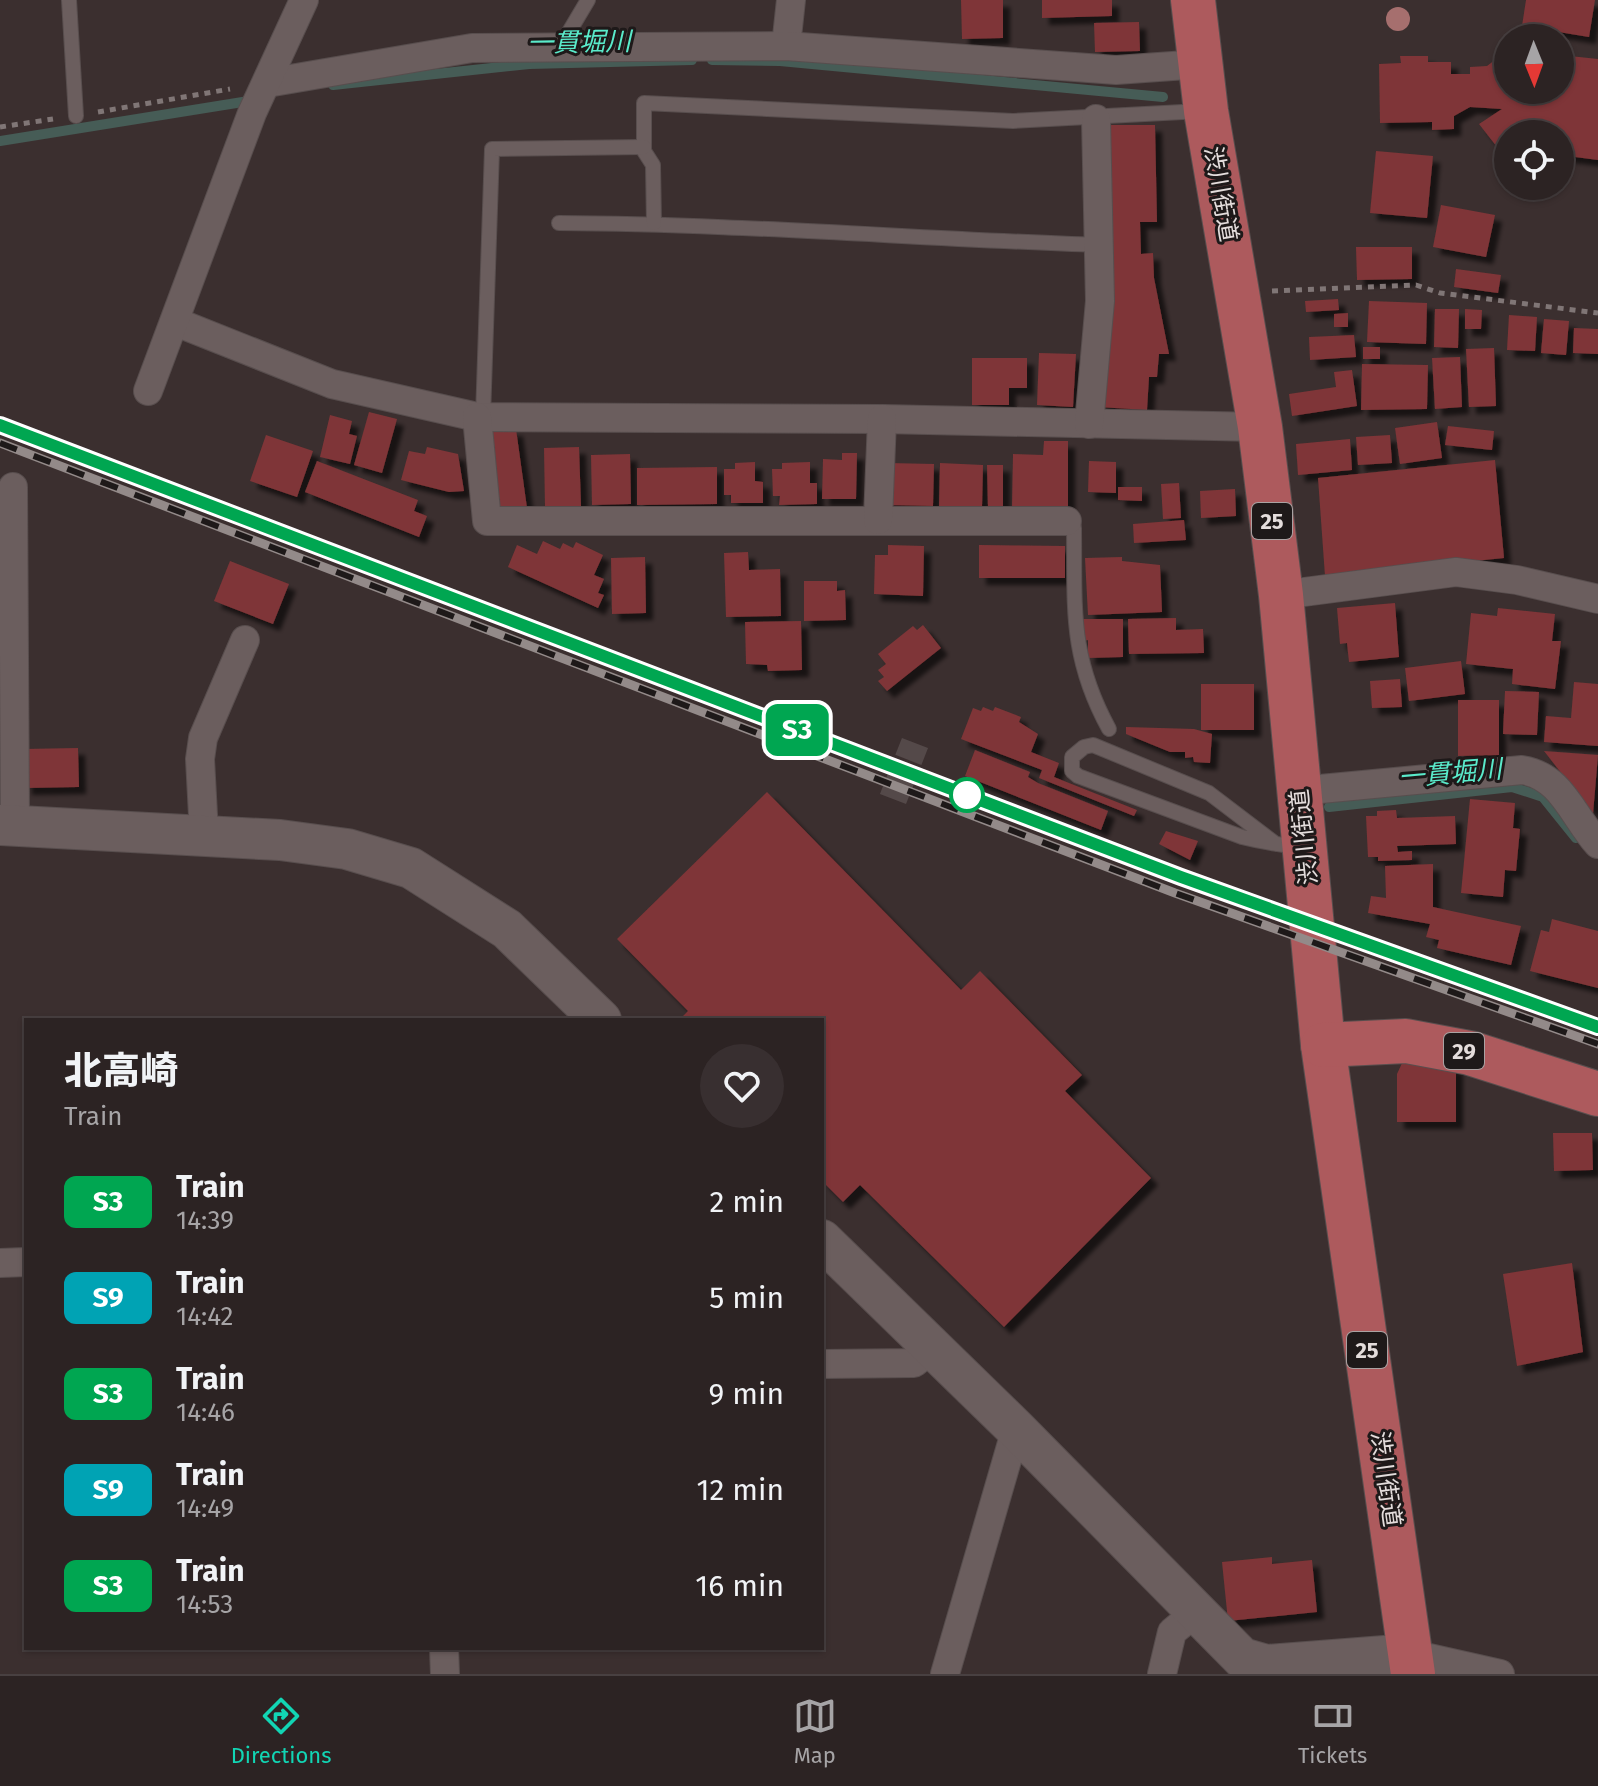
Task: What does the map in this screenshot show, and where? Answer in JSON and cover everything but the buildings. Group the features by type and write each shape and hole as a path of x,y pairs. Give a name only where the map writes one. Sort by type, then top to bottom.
{"main road":[{"name":"渋川街道","path":"1193,0 1206,111 1260,427 1281,595 1299,791 1290,846 1323,1045 1412,1664"},
{"name":"29","path":"1323,1045 1419,1043 1470,1053 1598,1094"}],"street":[{"path":"148,391 260,96 304,0"},
{"path":"786,46 791,0"},
{"path":"260,96 472,48 786,46 1116,70 1201,64"},
{"path":"1089,424 1100,301 1096,119"},
{"path":"176,322 332,384 480,417 882,419 1260,427"},
{"path":"480,417 487,521 1067,521"},
{"path":"878,520 882,419"},
{"path":"7,484 8,825 204,834 347,849 411,868 507,929 599,1018"},
{"path":"1281,595 1456,572 1517,580 1598,597"},
{"path":"204,834 200,759 203,738 245,640"},
{"path":"1299,791 1522,770 1539,772 1551,780 1598,844"},
{"path":"824,1242 1016,1429 1242,1658 1266,1665 1412,1664 1500,1674"},
{"path":"0,1263 24,1262"},
{"path":"824,1364 914,1363 932,1349"},
{"path":"945,1674 1016,1429"},
{"path":"1162,1674 1172,1632 1195,1613"},
{"path":"444,1650 445,1674"}],"lane":[{"path":"69,0 76,116"},
{"path":"560,47 588,0"},
{"path":"654,223 653,165 644,147 644,103 1013,121 1206,111"},
{"path":"480,417 492,149 644,147"},
{"path":"559,223 654,223 873,237 1099,245"},
{"path":"1067,521 1074,528 1077,648 1093,698 1109,729"},
{"path":"1093,745 1183,781 1209,793 1290,846 1242,837 1078,776 1072,771 1072,757 1084,747 1093,745"}],"path":[{"path":"0,127 260,96"},
{"path":"1239,293 1416,285 1440,293 1598,313"}],"waterway":[{"name":"一貫堀川","path":"333,85 529,64 692,60"},
{"name":"一貫堀川","path":"712,60 780,61 1163,97"},
{"name":"一貫堀川","path":"0,141 255,100"},
{"name":"一貫堀川","path":"1329,807 1512,787 1543,797 1576,838"}],"tunnel":[{"path":"893,799 915,743"}],"railway":[{"path":"0,425 1181,877 1598,1027"},
{"path":"0,443 1175,893 1598,1044"}],"train":[{"name":"S3","path":"0,425 1181,877 1598,1027"}]}
